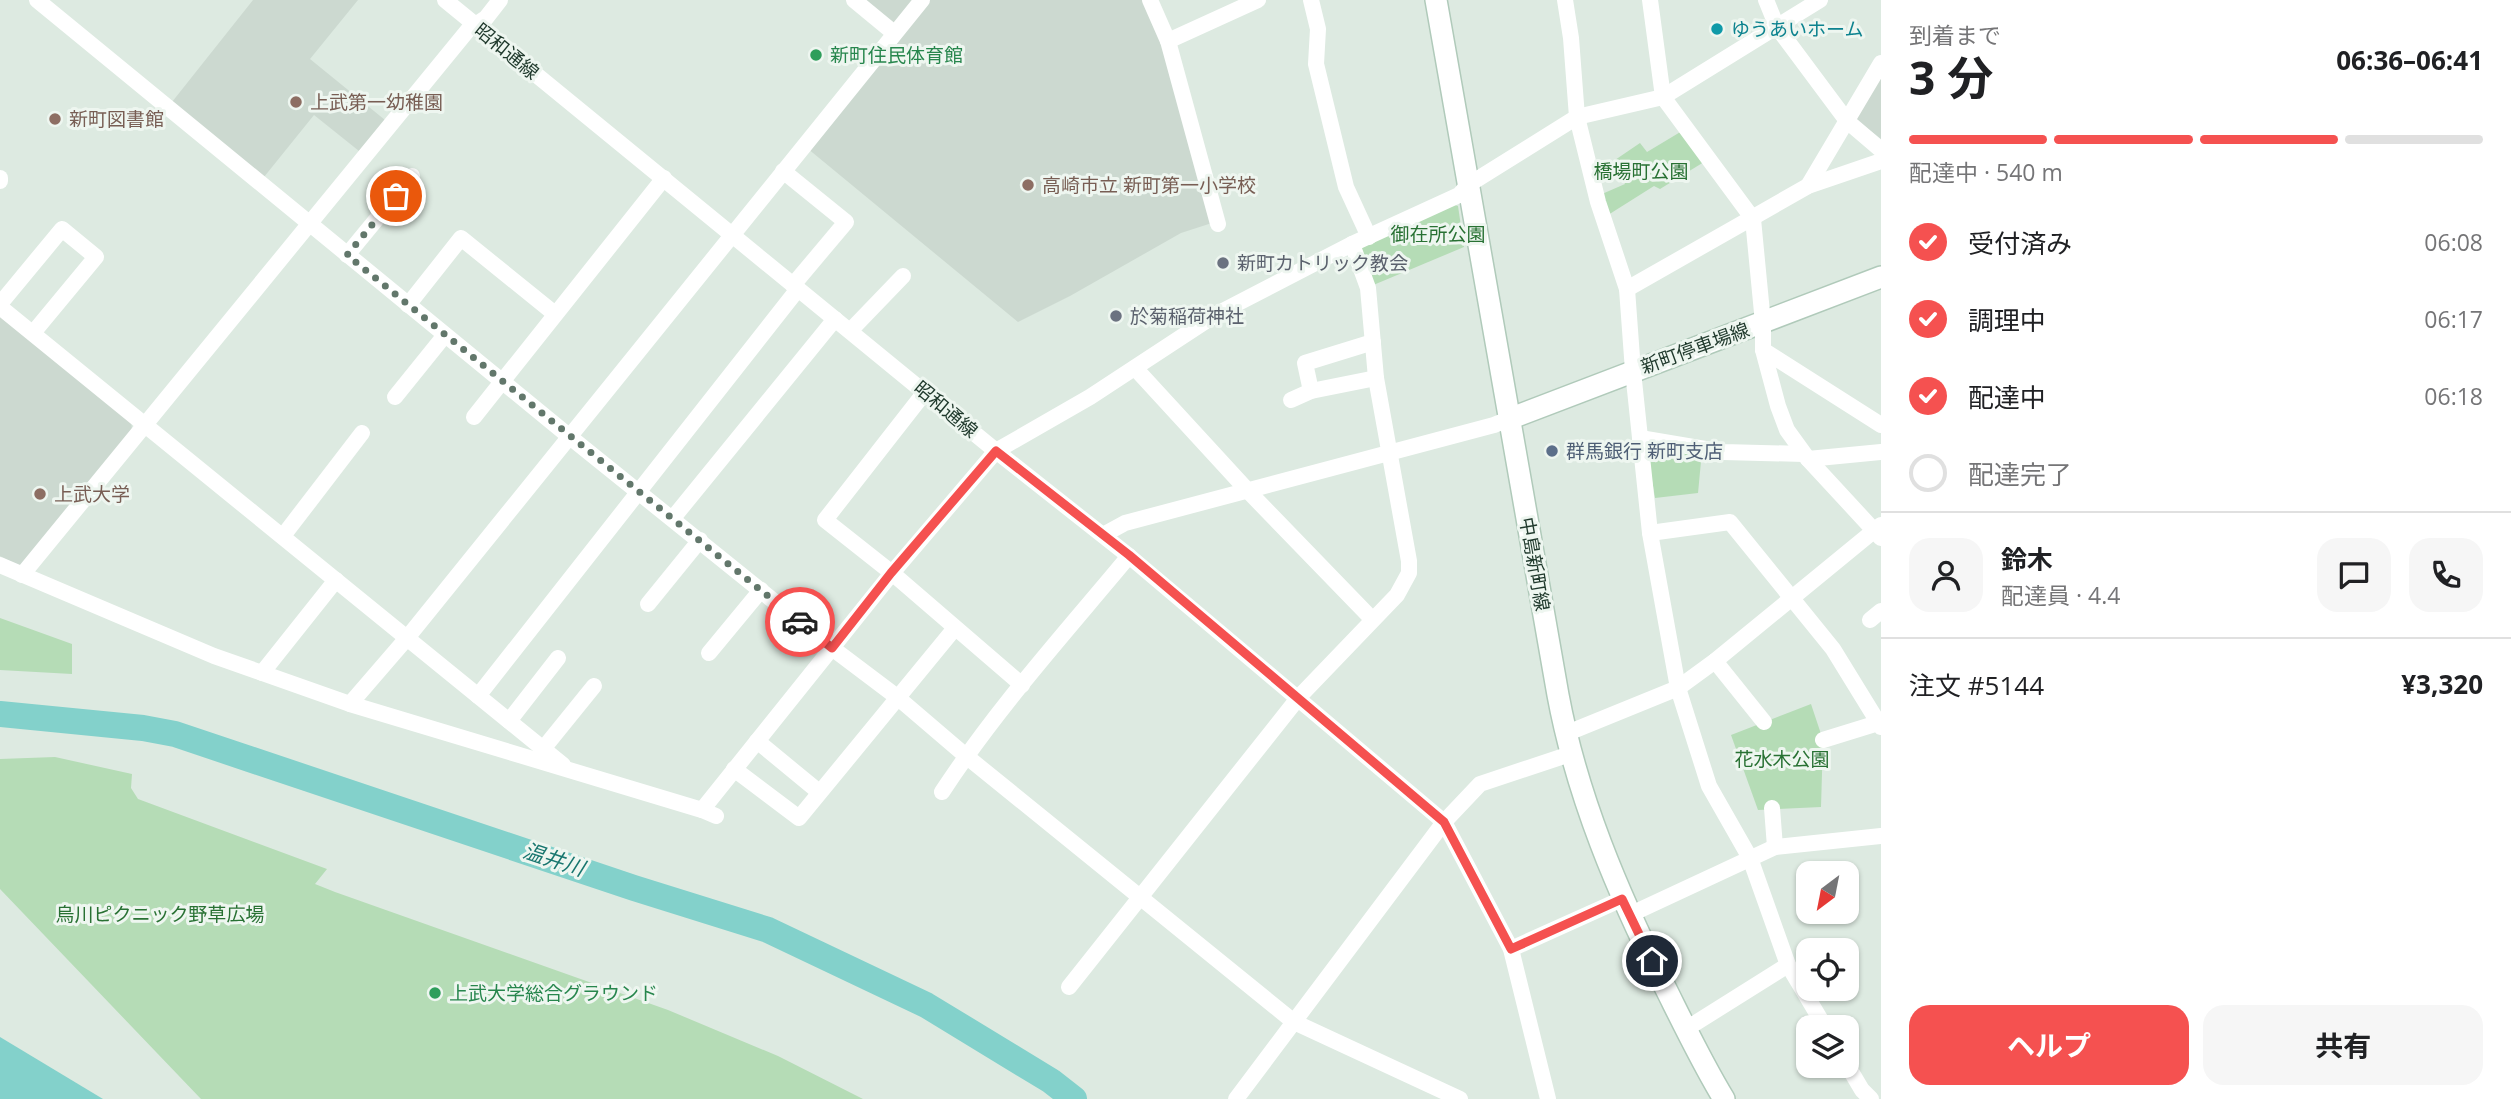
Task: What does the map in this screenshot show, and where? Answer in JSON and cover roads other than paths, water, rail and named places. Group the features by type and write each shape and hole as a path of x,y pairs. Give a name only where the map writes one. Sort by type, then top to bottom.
{"main road":[{"name":"中島新町線","path":"1436,0 1567,744 1595,828 1626,907 1724,1099"},
{"name":"新町停車場線","path":"1509,419 1881,278"}],"street":[{"path":"37,0 444,335 832,648 897,697 1294,1022 1461,1099"},
{"name":"昭和通線","path":"445,0 996,451 1129,555 1444,822"},
{"path":"22,575 468,30 486,18 500,0"},
{"path":"854,0 894,33"},
{"path":"350,704 407,638 922,0"},
{"path":"1150,0 1168,41 1218,224"},
{"path":"1168,41 1258,0"},
{"path":"1311,0 1318,29 1316,64 1346,187 1369,237"},
{"path":"1565,0 1577,117 1598,202 1627,289 1650,533 1678,688 1709,786 1750,858 1788,965 1818,1015"},
{"path":"1236,1099 1444,822 1480,784 1678,688 1715,661 1792,596 1879,531 1806,456 1787,430 1763,350 1753,219 1663,97 1650,0"},
{"path":"1766,0 1777,27 1847,121 1881,150"},
{"path":"0,565 214,656 350,704 709,813 734,769 891,573 996,451 1135,368 1215,315 1352,244 1459,195 1468,185 1577,117 1663,97 1820,0"},
{"path":"1808,186 1881,63"},
{"path":"1627,289 1808,186 1881,161"},
{"path":"478,696 846,222 783,171"},
{"path":"347,255 412,176"},
{"path":"474,417 664,178"},
{"path":"33,333 96,257 62,229 0,305 33,333 144,424 571,771"},
{"path":"408,304 461,238 555,314"},
{"path":"1069,987 1299,697 1396,595 1409,573 1376,378 1368,288 1352,244"},
{"path":"849,331 903,276"},
{"path":"673,518 835,319"},
{"path":"395,397 444,335"},
{"path":"1311,391 1305,363 1373,342"},
{"path":"1763,350 1881,425"},
{"path":"1135,368 1248,491 1372,619"},
{"path":"1292,400 1311,391 1376,378"},
{"path":"925,392 825,520 1022,685"},
{"path":"1103,535 1125,523 1509,419"},
{"path":"282,536 362,433"},
{"path":"1640,438 1723,452 1806,456 1881,452"},
{"path":"1650,533 1730,522 1792,596 1833,649 1880,725 1823,740"},
{"path":"648,604 700,540"},
{"path":"942,792 966,756 1022,685 1129,555"},
{"path":"262,673 336,580"},
{"path":"709,653 761,590"},
{"path":"734,769 799,818 955,628"},
{"path":"509,721 558,658"},
{"path":"1715,661 1764,722"},
{"path":"543,749 594,686"},
{"path":"757,741 819,792"},
{"path":"1772,808 1775,847"},
{"path":"1444,822 1511,949 1548,1099"},
{"path":"1511,949 1626,907 1775,847 1881,836"},
{"path":"1686,1029 1788,965"},
{"path":"1855,1078 1871,1099"}],"water":[{"path":"0,1037 103,1099 0,1099"}],"waterway":[{"name":"温井川","path":"0,714 143,728 175,734 634,888 768,930 926,1005 1051,1081 1074,1099"}],"place":[{"name":"ゆうあいホーム","path":"1717,29"},
{"name":"新町住民体育館","path":"816,55"},
{"name":"上武第一幼稚園","path":"296,102"},
{"name":"新町図書館","path":"55,119"},
{"name":"高崎市立 新町第一小学校","path":"1028,185"},
{"name":"新町カトリック教会","path":"1223,263"},
{"name":"於菊稲荷神社","path":"1116,316"},
{"name":"群馬銀行 新町支店","path":"1552,451"},
{"name":"上武大学","path":"40,494"},
{"name":"上武大学総合グラウンド","path":"435,993"}],"park label":[{"name":"橋場町公園","path":"1641,171"},
{"name":"御在所公園","path":"1438,234"},
{"name":"花水木公園","path":"1782,759"},
{"name":"烏川ピクニック野草広場","path":"160,914"}]}
